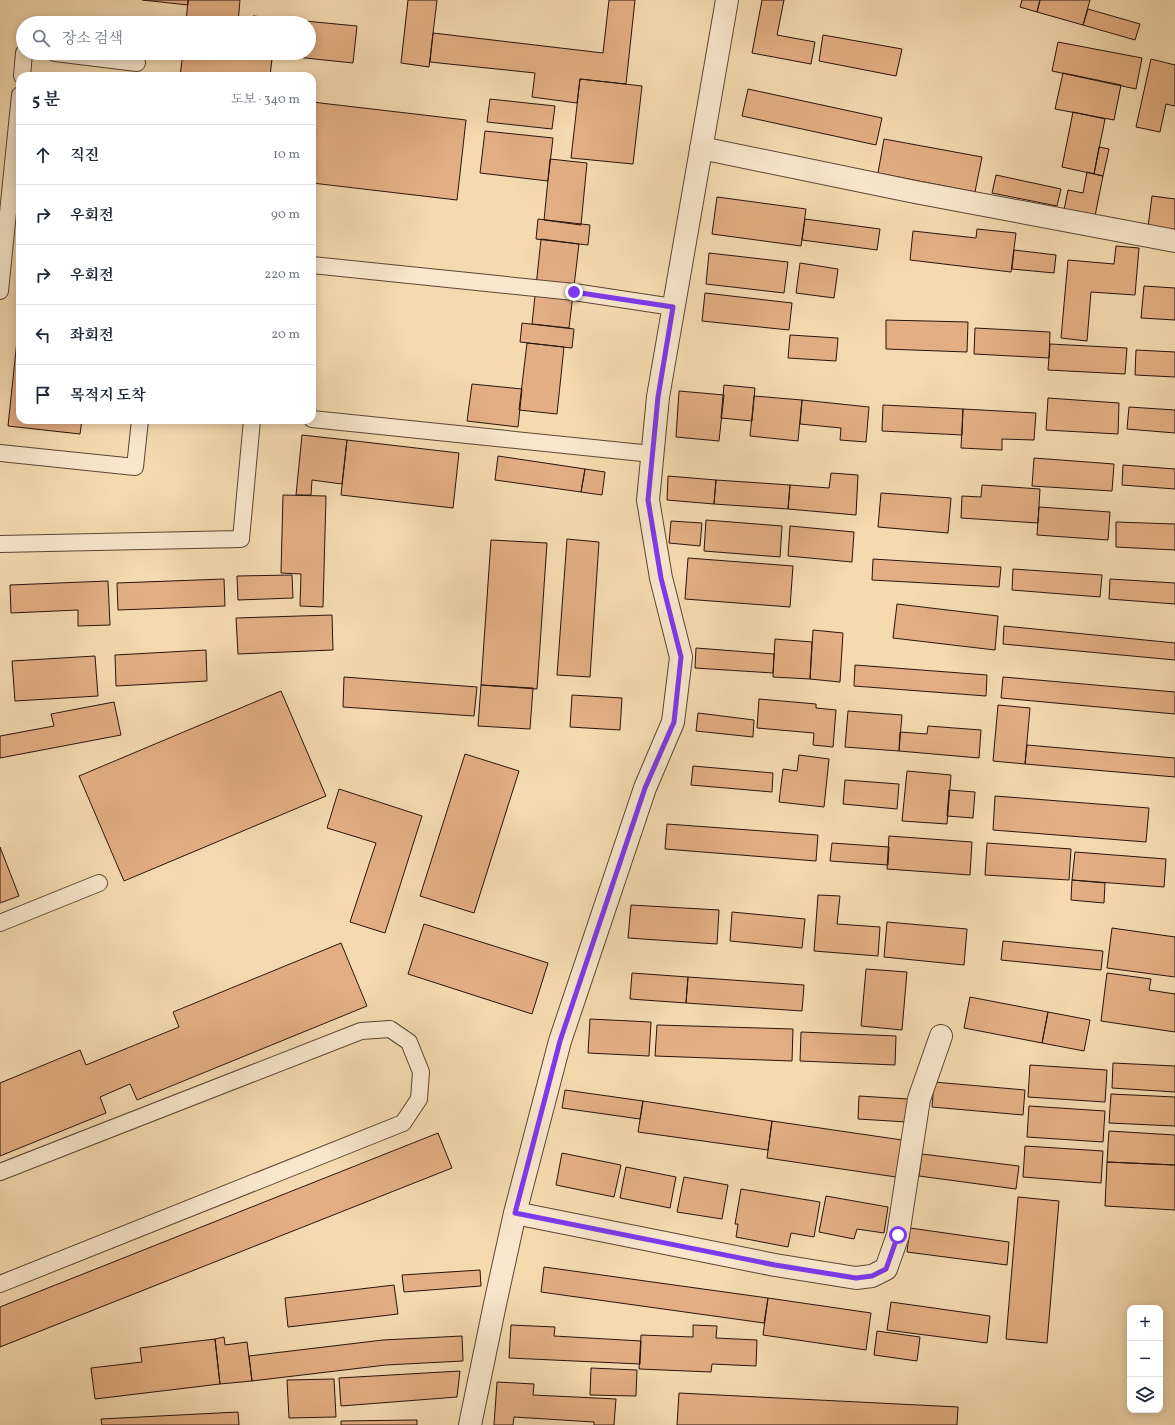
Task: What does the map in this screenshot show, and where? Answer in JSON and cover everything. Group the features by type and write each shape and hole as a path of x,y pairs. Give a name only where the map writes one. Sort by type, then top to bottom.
{"street":[{"path":"470,1425 515,1213 560,1041 645,788 674,722 681,657 661,578 648,500 658,397 727,0"},
{"path":"701,148 915,192 1175,241"},
{"path":"515,1213 775,1265 856,1278 872,1276 886,1269 898,1235 919,1099 941,1036"}],"lane":[{"path":"22,72 23,60"},
{"path":"112,60 137,63"},
{"path":"0,291 16,134"},
{"path":"316,265 574,292 673,307"},
{"path":"316,419 652,454"},
{"path":"0,453 135,467 140,424"},
{"path":"0,544 241,539 252,424"},
{"path":"0,923 99,883"},
{"path":"0,1172 361,1031 390,1029 409,1042 421,1072 419,1099 403,1123 0,1284"}],"building":[{"path":"142,0 188,0 188,5"},
{"path":"188,0 240,0 239,16 187,16"},
{"path":"408,0 437,0 429,67 401,63"},
{"path":"609,0 635,0 626,84 580,79 577,103 532,97 535,73 430,62 433,33 603,53"},
{"path":"762,0 784,0 777,35 815,42 811,64 752,53"},
{"path":"1022,0 1040,0 1037,12 1020,7"},
{"path":"1040,0 1090,0 1083,25 1037,12"},
{"path":"1088,9 1140,24 1135,40 1083,25"},
{"path":"316,22 357,26 353,63 316,59"},
{"path":"823,35 902,49 896,76 819,61"},
{"path":"1058,42 1142,58 1136,89 1052,71"},
{"path":"1151,59 1175,65 1175,106 1166,104 1160,132 1136,127"},
{"path":"182,60 272,60 270,72 181,72"},
{"path":"1063,73 1121,85 1114,120 1055,109"},
{"path":"580,79 642,86 633,164 571,158"},
{"path":"748,89 882,118 876,145 742,116"},
{"path":"490,99 555,106 552,129 487,122"},
{"path":"316,102 466,120 457,200 316,183"},
{"path":"1073,112 1105,119 1094,174 1062,167"},
{"path":"485,131 553,138 548,181 480,173"},
{"path":"884,139 982,157 975,192 878,173"},
{"path":"1099,147 1109,149 1103,176 1094,174"},
{"path":"550,159 587,163 581,225 544,220"},
{"path":"1087,172 1103,176 1095,216 1064,210 1068,190 1083,193"},
{"path":"996,175 1061,189 1057,206 992,193"},
{"path":"1152,196 1175,199 1175,231 1148,227"},
{"path":"717,197 806,209 801,246 712,234"},
{"path":"538,219 590,225 588,245 536,239"},
{"path":"805,219 880,229 877,250 802,240"},
{"path":"977,229 1016,233 1011,272 910,260 913,231 976,238"},
{"path":"541,239 579,244 569,328 532,324"},
{"path":"1116,246 1139,248 1135,295 1091,292 1087,341 1061,338 1068,260 1114,264"},
{"path":"1014,250 1056,255 1054,273 1012,269"},
{"path":"709,253 788,262 784,293 706,284"},
{"path":"800,263 838,269 834,298 796,293"},
{"path":"1144,286 1175,288 1175,320 1141,318"},
{"path":"705,293 792,303 789,330 702,321"},
{"path":"886,320 968,322 967,352 886,349"},
{"path":"522,323 574,329 572,348 520,342"},
{"path":"975,328 1050,332 1049,358 974,354"},
{"path":"790,335 838,338 836,361 788,358"},
{"path":"527,343 564,347 557,414 519,410"},
{"path":"1050,344 1127,348 1125,374 1048,370"},
{"path":"16,350 16,424 81,424 80,434 8,426"},
{"path":"1136,350 1175,352 1175,377 1135,375"},
{"path":"472,384 522,389 518,427 467,421"},
{"path":"724,385 755,388 752,421 721,418"},
{"path":"679,391 724,395 719,441 676,437"},
{"path":"754,396 802,400 798,441 750,436"},
{"path":"1048,398 1119,403 1118,434 1046,430"},
{"path":"802,400 869,407 866,442 840,440 841,428 800,424"},
{"path":"883,405 963,409 962,435 882,431"},
{"path":"1129,407 1175,410 1175,433 1127,429"},
{"path":"963,409 1036,413 1034,440 1002,439 1002,450 961,448"},
{"path":"302,435 347,440 342,484 312,480 311,495 296,495"},
{"path":"347,440 459,453 453,508 341,495"},
{"path":"498,456 585,469 581,492 495,480"},
{"path":"1034,458 1114,464 1112,491 1032,486"},
{"path":"1123,465 1175,469 1175,489 1122,485"},
{"path":"585,469 605,472 602,495 581,492"},
{"path":"831,473 858,475 856,515 788,509 790,485 829,488"},
{"path":"668,476 716,480 714,504 667,500"},
{"path":"716,480 790,485 788,509 714,504"},
{"path":"982,485 1040,489 1038,523 961,518 962,496 981,497"},
{"path":"881,493 951,498 948,533 878,527"},
{"path":"283,495 326,496 323,607 300,606 301,574 281,573"},
{"path":"1039,507 1110,512 1108,540 1037,535"},
{"path":"706,520 782,526 780,557 704,551"},
{"path":"671,521 702,523 700,546 669,543"},
{"path":"1116,522 1175,524 1175,550 1116,547"},
{"path":"790,526 854,532 852,562 788,556"},
{"path":"567,539 599,542 590,677 557,675"},
{"path":"491,540 547,543 537,689 481,685"},
{"path":"688,558 793,566 790,607 685,599"},
{"path":"873,559 1001,567 999,587 872,580"},
{"path":"1013,569 1102,575 1100,597 1012,590"},
{"path":"292,575 293,598 238,600 237,576"},
{"path":"224,579 225,606 118,610 117,583"},
{"path":"1110,579 1175,583 1175,604 1109,599"},
{"path":"108,581 110,625 78,626 78,610 11,613 10,585"},
{"path":"897,604 998,616 995,650 893,638"},
{"path":"332,615 333,650 238,654 236,618"},
{"path":"1004,626 1175,643 1175,660 1003,644"},
{"path":"813,630 843,633 840,682 810,679"},
{"path":"775,639 812,642 810,679 773,677"},
{"path":"696,648 774,654 773,673 695,668"},
{"path":"206,650 207,681 116,686 115,655"},
{"path":"95,656 98,696 15,701 12,661"},
{"path":"855,665 987,675 986,696 854,686"},
{"path":"344,677 477,687 474,716 343,707"},
{"path":"1003,677 1175,692 1175,714 1001,698"},
{"path":"481,685 533,688 530,729 478,726"},
{"path":"281,691 326,796 124,881 79,776"},
{"path":"572,695 622,698 620,730 570,727"},
{"path":"759,699 816,704 816,708 836,710 833,747 813,745 814,733 757,728"},
{"path":"114,702 121,735 0,758 0,736 54,726 51,714"},
{"path":"998,705 1030,708 1025,764 993,761"},
{"path":"848,711 902,715 899,751 845,747"},
{"path":"698,713 754,720 753,737 696,731"},
{"path":"928,726 981,730 979,758 899,751 900,732 927,734"},
{"path":"1027,745 1175,758 1175,777 1025,764"},
{"path":"465,754 519,771 474,913 420,896"},
{"path":"799,755 829,759 824,807 779,802 783,769 797,771"},
{"path":"693,766 773,773 772,792 691,785"},
{"path":"907,771 951,775 947,824 902,821"},
{"path":"845,780 899,784 897,809 843,804"},
{"path":"339,789 422,816 385,933 350,922 376,843 327,828"},
{"path":"949,790 975,792 973,818 947,816"},
{"path":"995,796 1149,808 1146,842 993,830"},
{"path":"667,824 818,835 816,861 665,849"},
{"path":"889,836 972,842 970,875 887,869"},
{"path":"832,843 889,847 888,865 830,861"},
{"path":"987,843 1071,849 1069,880 985,875"},
{"path":"0,847 19,896 0,903"},
{"path":"1075,852 1166,859 1164,887 1072,880"},
{"path":"1072,880 1105,883 1104,903 1071,900"},
{"path":"818,895 840,896 837,924 880,927 878,956 814,951"},
{"path":"631,905 719,910 717,944 628,938"},
{"path":"732,912 805,919 802,948 730,941"},
{"path":"887,922 967,929 964,965 884,957"},
{"path":"424,924 548,963 532,1014 408,974"},
{"path":"1112,928 1175,937 1175,977 1107,968"},
{"path":"1003,941 1103,951 1101,970 1001,960"},
{"path":"341,943 367,1006 137,1100 130,1084 100,1097 106,1113 0,1156 0,1083 80,1050 86,1065 179,1027 173,1012"},
{"path":"866,969 907,972 902,1030 861,1026"},
{"path":"632,973 688,977 686,1003 630,999"},
{"path":"1107,973 1151,979 1149,990 1175,994 1175,1032 1101,1021"},
{"path":"688,977 804,985 802,1011 686,1003"},
{"path":"970,997 1048,1012 1042,1043 964,1028"},
{"path":"1048,1012 1090,1020 1084,1051 1042,1043"},
{"path":"590,1019 651,1022 649,1056 588,1053"},
{"path":"657,1025 793,1029 792,1061 655,1056"},
{"path":"801,1032 896,1036 895,1065 800,1061"},
{"path":"1113,1063 1175,1066 1175,1092 1112,1088"},
{"path":"1030,1065 1107,1070 1105,1102 1028,1097"},
{"path":"934,1082 1025,1090 1023,1115 932,1107"},
{"path":"565,1090 643,1101 640,1119 562,1108"},
{"path":"1111,1094 1175,1097 1175,1126 1109,1123"},
{"path":"859,1096 908,1099 907,1122 858,1119"},
{"path":"643,1101 772,1121 768,1150 638,1132"},
{"path":"1029,1106 1105,1111 1103,1142 1027,1137"},
{"path":"772,1121 902,1140 896,1177 767,1158"},
{"path":"1109,1131 1175,1135 1175,1165 1107,1162"},
{"path":"438,1133 452,1168 0,1347 0,1307"},
{"path":"1025,1146 1103,1151 1101,1183 1023,1177"},
{"path":"562,1153 621,1165 614,1197 556,1185"},
{"path":"922,1154 1019,1166 1016,1189 919,1176"},
{"path":"1107,1162 1175,1165 1175,1210 1105,1206"},
{"path":"626,1167 676,1177 670,1208 620,1198"},
{"path":"684,1177 728,1185 722,1219 677,1212"},
{"path":"741,1189 820,1202 814,1237 791,1233 788,1247 736,1237 738,1224 735,1224"},
{"path":"826,1196 888,1207 884,1233 857,1229 854,1239 819,1232"},
{"path":"1018,1197 1059,1201 1047,1343 1006,1339"},
{"path":"910,1228 1009,1242 1007,1265 907,1252"},
{"path":"544,1267 768,1298 764,1323 541,1292"},
{"path":"480,1270 481,1286 404,1292 402,1275"},
{"path":"394,1285 398,1314 288,1327 285,1298"},
{"path":"768,1298 871,1313 866,1350 763,1335"},
{"path":"891,1302 990,1316 987,1343 887,1330"},
{"path":"511,1325 555,1327 554,1336 641,1341 640,1364 509,1358"},
{"path":"693,1325 717,1326 716,1338 757,1340 756,1366 712,1364 711,1372 639,1369 641,1335 693,1337"},
{"path":"877,1331 920,1337 917,1361 874,1355"},
{"path":"462,1336 463,1361 386,1365 252,1381 249,1356 383,1340"},
{"path":"224,1337 225,1345 247,1342 252,1381 220,1384 215,1339"},
{"path":"215,1339 220,1384 95,1399 91,1368 142,1362 140,1348"},
{"path":"591,1368 637,1370 636,1396 590,1395"},
{"path":"460,1371 457,1397 341,1406 339,1378"},
{"path":"334,1379 336,1417 289,1418 287,1380"},
{"path":"497,1382 534,1384 533,1395 616,1399 614,1425 594,1425 594,1422 514,1417 513,1425 494,1425"},
{"path":"679,1393 958,1407 957,1425 677,1425"},
{"path":"238,1412 239,1425 102,1425 101,1419"},
{"path":"417,1420 417,1425 341,1425 341,1421"}],"route":[{"path":"574,292 673,307 658,397 648,500 661,578 681,657 674,722 645,788 560,1041 515,1213 775,1265 856,1278 872,1276 886,1269 898,1235"}]}
